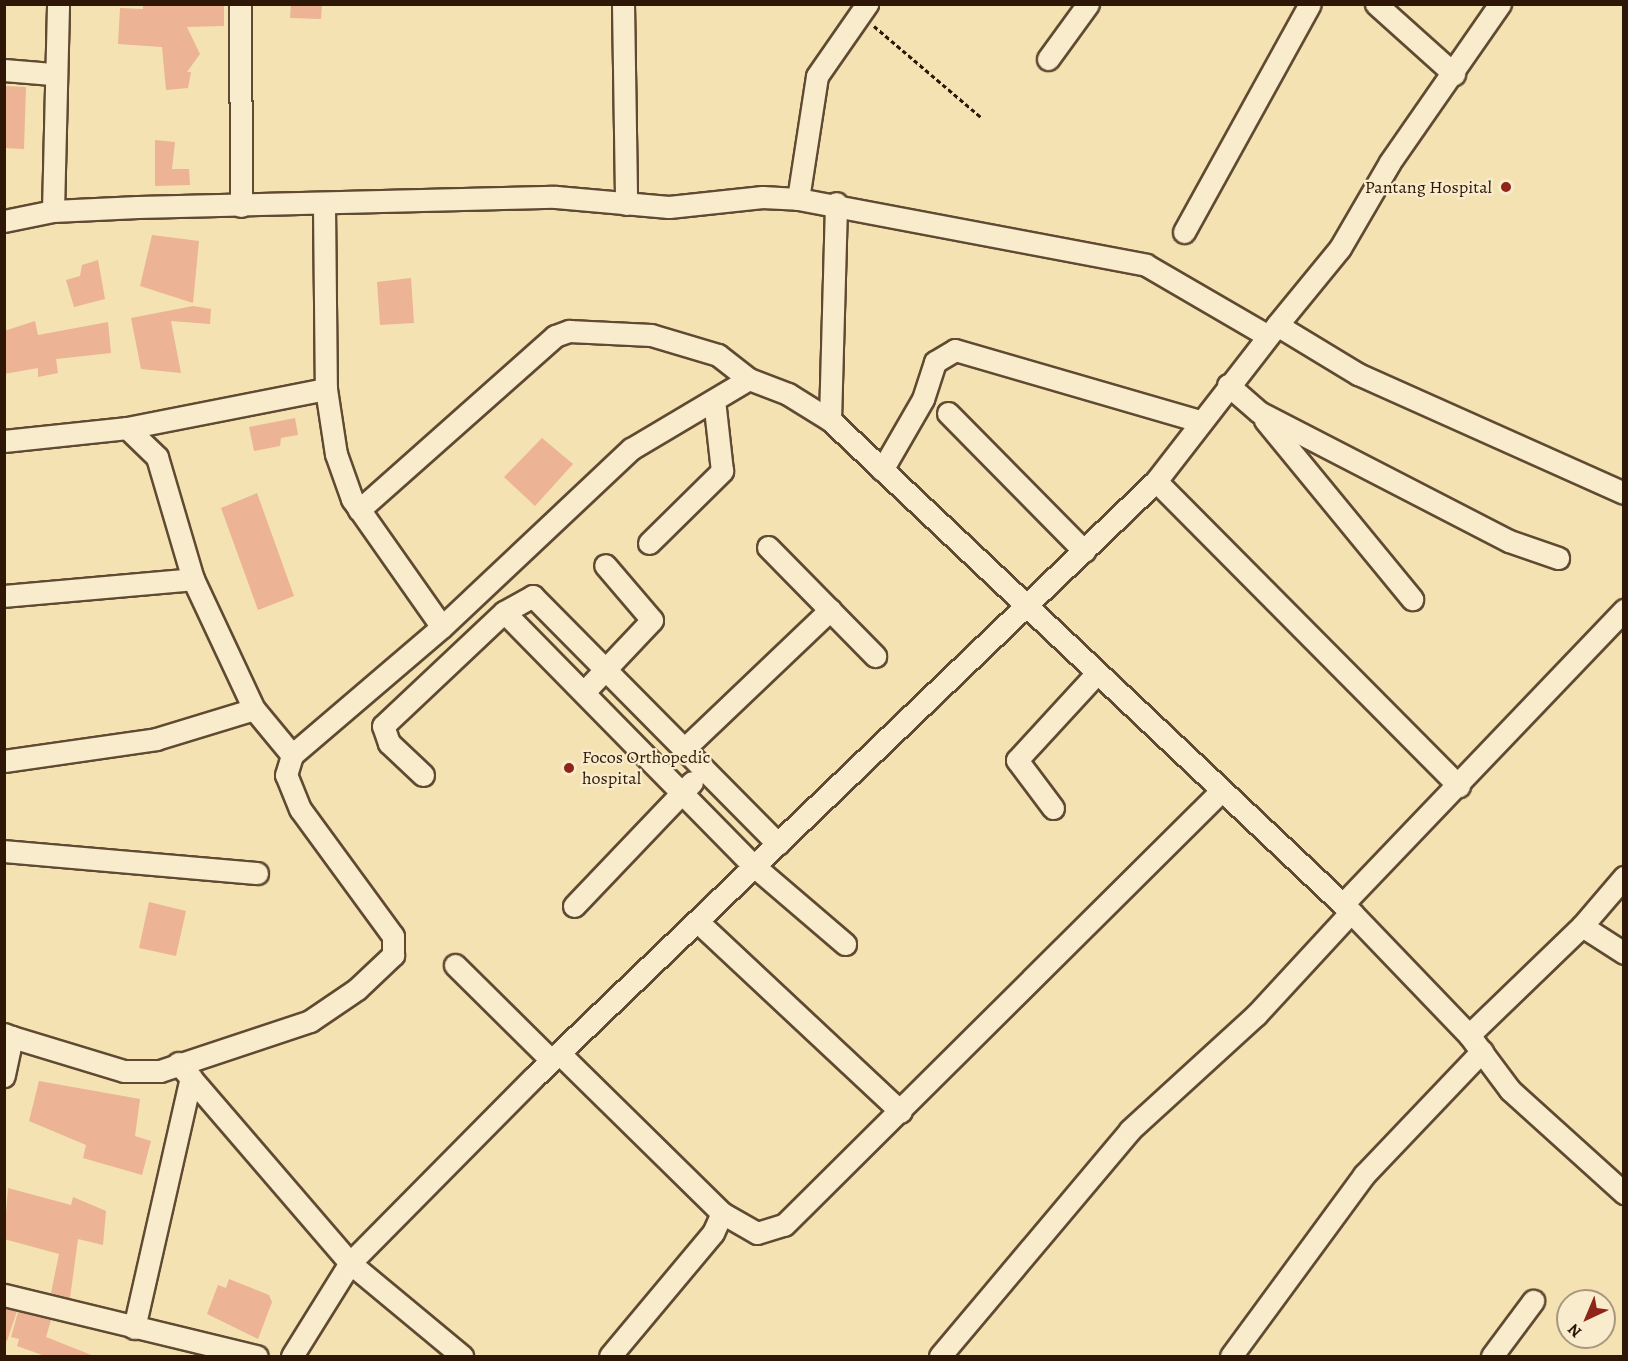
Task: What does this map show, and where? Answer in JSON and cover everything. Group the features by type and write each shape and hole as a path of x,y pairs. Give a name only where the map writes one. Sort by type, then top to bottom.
{"street":[{"path":"53,211 52,74 58,4"},
{"path":"240,4 241,206"},
{"path":"623,4 626,204"},
{"path":"1048,59 1088,4"},
{"path":"1184,232 1310,4"},
{"path":"1376,4 1454,74"},
{"path":"292,1356 350,1263 555,1057 1156,481 1198,421 1340,248 1390,162 1454,74 1500,4"},
{"path":"798,199 817,76 863,10"},
{"path":"4,70 52,74"},
{"path":"4,221 53,211 324,206 556,197 626,204 798,199 836,203 1146,265 1358,374 1623,493"},
{"path":"830,420 836,203"},
{"path":"324,206 326,389 336,454 359,510 442,627"},
{"path":"359,510 555,336 569,331 651,335 718,355 749,379 788,394 830,420 1025,607 1347,908 1476,1043 1510,1090 1623,1193"},
{"path":"882,470 923,399 935,362 955,350 1198,421"},
{"path":"4,1076 8,1035 124,1071 185,1070 326,1013 395,949 380,914 300,810 286,775 292,754 442,627 631,449 749,379"},
{"path":"1228,385 1259,412 1412,599"},
{"path":"4,441 127,428 326,389"},
{"path":"650,543 722,471 714,400"},
{"path":"1259,412 1509,541 1558,558"},
{"path":"948,413 1084,551"},
{"path":"127,428 156,457 193,579 254,709 292,754"},
{"path":"1156,481 1459,786"},
{"path":"768,547 875,656"},
{"path":"584,692 652,620 605,565"},
{"path":"4,596 193,579"},
{"path":"423,775 388,743 383,726 504,612 533,596 778,844"},
{"path":"684,749 830,610"},
{"path":"940,1356 1130,1130 1256,1015 1347,908 1623,610"},
{"path":"504,612 754,866 845,944"},
{"path":"1053,808 1017,760 1096,674"},
{"path":"4,761 156,739 254,709"},
{"path":"574,906 704,769"},
{"path":"455,964 722,1213 757,1233 784,1225 901,1112 1222,790"},
{"path":"4,852 257,873"},
{"path":"1231,1356 1364,1175 1476,1043 1623,877"},
{"path":"697,921 901,1112"},
{"path":"1582,926 1623,953"},
{"path":"185,1070 350,1263 462,1356"},
{"path":"134,1328 185,1070"},
{"path":"610,1356 713,1233 722,1213"},
{"path":"4,1295 257,1356"},
{"path":"1492,1356 1533,1301"}],"path":[{"path":"863,10 982,118"}],"building":[{"path":"143,4 224,4 224,26 187,27 200,54 187,72 191,72 188,88 166,90 162,47 118,44 120,8 143,9"},
{"path":"291,4 322,4 321,19 290,18"},
{"path":"4,86 26,87 24,149 4,148"},
{"path":"155,140 175,142 172,169 189,169 190,185 155,186"},
{"path":"152,235 199,241 193,303 140,286"},
{"path":"98,260 105,299 74,307 66,280 80,276 82,265"},
{"path":"411,278 414,323 380,325 377,282"},
{"path":"193,306 211,309 210,324 171,321 181,373 141,369 131,318"},
{"path":"35,321 38,335 108,322 111,353 56,359 58,373 38,377 38,368 4,374 4,331"},
{"path":"295,418 298,435 281,438 280,446 254,451 249,427"},
{"path":"542,438 573,464 535,506 504,477"},
{"path":"257,493 294,596 258,610 221,508"},
{"path":"149,902 186,911 176,956 139,948"},
{"path":"39,1081 140,1099 135,1136 151,1141 142,1175 83,1158 86,1145 29,1121"},
{"path":"8,1188 71,1205 73,1197 106,1211 103,1245 78,1239 70,1298 51,1293 59,1254 4,1239"},
{"path":"229,1279 269,1295 272,1302 258,1339 207,1314 218,1285 226,1288"},
{"path":"4,1308 17,1311 7,1341 4,1340"},
{"path":"18,1312 51,1320 46,1337 94,1356 45,1356 17,1346 19,1339 11,1337"}],"place":[{"name":"Pantang Hospital","path":"1506,187"},
{"name":"Focos Orthopedic hospital","path":"569,768"}]}
